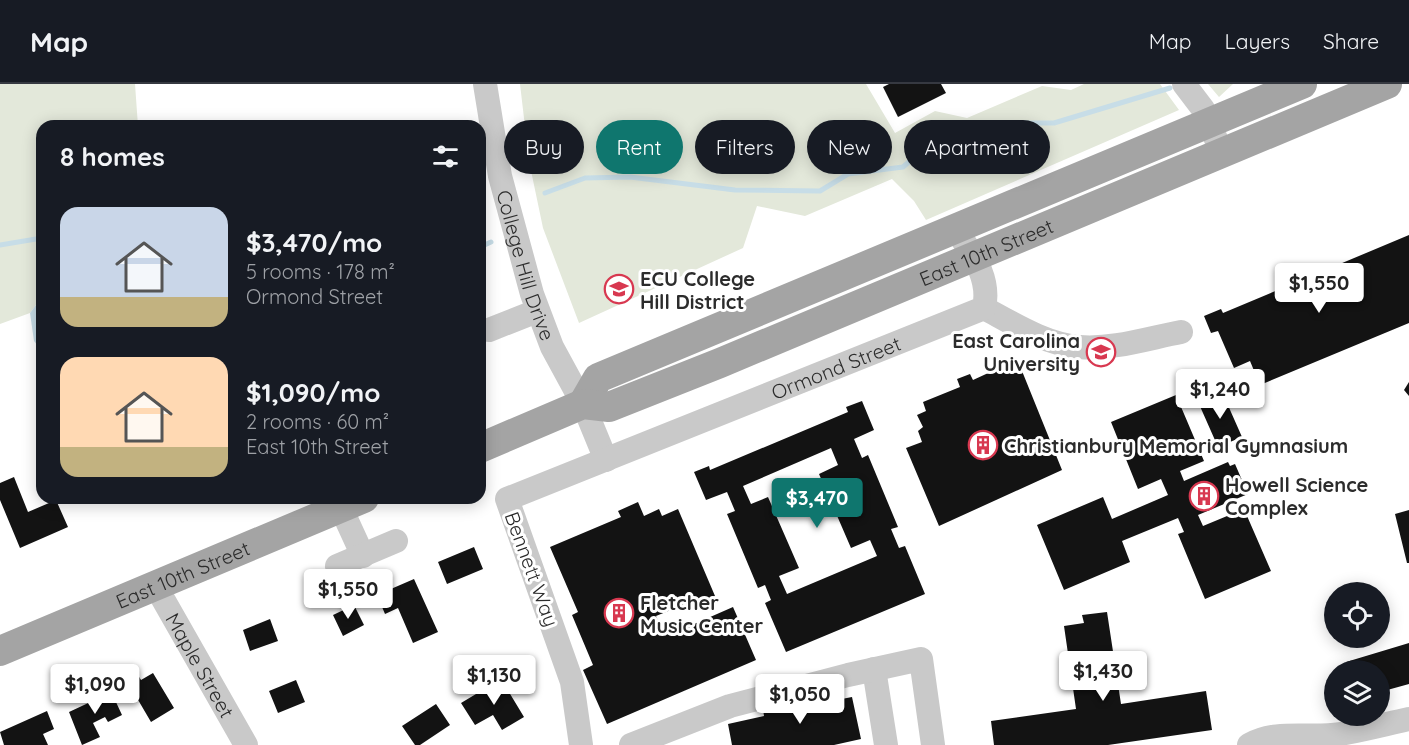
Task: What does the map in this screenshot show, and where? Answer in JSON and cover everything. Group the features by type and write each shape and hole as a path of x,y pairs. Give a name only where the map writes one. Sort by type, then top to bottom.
{"main road":[{"name":"East 10th Street","path":"583,404 598,378 1209,124 1258,94 1302,84"},
{"name":"East 10th Street","path":"486,445 583,404 609,407 974,258 1387,84"},
{"name":"East 10th Street","path":"0,651 351,504"}],"street":[{"name":"College Hill Drive","path":"485,84 486,120"},
{"path":"1184,84 1203,109 1222,153"},
{"name":"College Hill Drive","path":"486,132 515,240 537,310 552,347 583,404"},
{"path":"955,228 974,258 985,284 987,296 984,308 1040,337 1079,347 1123,343 1181,332"},
{"name":"Ormond Street","path":"507,499 984,308"},
{"path":"489,330 537,310"},
{"path":"583,404 606,460"},
{"name":"Bennett Way","path":"507,499 572,682 581,745"},
{"path":"353,504 363,556"},
{"path":"349,591 337,566 396,542"},
{"name":"Maple Street","path":"155,585 246,745"},
{"path":"631,745 730,706 921,659 933,745"},
{"path":"874,669 886,745"},
{"path":"1249,745 1258,740 1283,735 1339,734 1409,719"}],"shaded area":[{"path":"0,84 135,84 138,120 36,120 36,305 30,313 0,324"},
{"path":"520,84 866,84 887,120 807,120 807,174 892,174 892,128 895,133 904,128 904,174 1032,174 926,220 914,201 892,179 805,216 757,206 743,248 579,323 543,228 532,174 584,174 584,120 524,120"},
{"path":"1084,84 1160,84 1179,110 1050,166 1050,120 919,120 935,111 967,118 1042,86 1071,90"},
{"path":"1208,84 1233,84 1219,97"}],"water":[{"path":"36,305 36,344 34,341 30,313"}],"building":[{"path":"889,84 941,84 946,93 898,117 883,87"},
{"path":"1409,235 1409,323 1260,385 1250,361 1234,368 1218,331 1211,333 1204,316 1221,309 1223,313"},
{"name":"Christianbury Memorial Gymnasium","path":"1010,363 1015,373 1022,371 1062,470 939,526 906,448 922,442 918,431 923,427 917,415 926,411 923,402 960,387 957,379 970,374 973,380"},
{"path":"1409,382 1409,396 1404,390"},
{"path":"1223,394 1242,437 1218,447 1199,404"},
{"name":"Howell Science Complex","path":"1176,395 1204,461 1180,471 1184,481 1228,462 1230,466 1235,464 1248,494 1198,515 1203,526 1244,509 1271,571 1205,599 1178,534 1184,532 1178,518 1122,541 1130,562 1064,590 1037,525 1103,497 1112,519 1168,495 1161,479 1138,489 1111,422"},
{"path":"862,401 874,430 854,439 862,458 868,455 898,527 891,529 899,548 905,546 925,594 786,652 765,603 771,600 765,585 758,588 727,514 735,511 727,492 706,500 694,472 709,466 710,470 848,412 846,407","holes":["831,448 838,465 819,474 851,548 870,540 877,556 787,594 779,576 799,568 768,497 751,504 743,486"]},
{"path":"14,477 28,512 47,504 58,504 68,527 20,548 0,500 0,483"},
{"name":"Fletcher Music Center","path":"638,502 644,516 659,509 662,516 678,509 715,596 694,605 693,601 656,616 662,630 673,625 676,632 733,607 756,660 607,724 583,670 593,665 572,615 578,612 550,547 621,517 618,511"},
{"path":"1409,510 1409,563 1407,563 1395,514"},
{"path":"474,547 483,569 447,584 438,562"},
{"path":"414,579 438,632 413,643 398,608 385,614 377,595"},
{"path":"354,605 364,625 343,636 333,615"},
{"path":"1107,612 1121,704 1206,691 1212,730 1108,745 994,745 991,721 1076,709 1064,626 1084,623 1082,615"},
{"path":"270,619 278,641 250,651 243,630"},
{"path":"1409,643 1409,684 1390,689 1390,660 1353,660"},
{"path":"153,673 174,708 151,722 127,681 138,675 141,680"},
{"path":"501,679 524,717 502,730 493,715 475,725 461,703"},
{"path":"296,680 305,702 278,713 269,691"},
{"path":"109,687 122,715 108,722 105,717 93,723 100,737 82,745 69,712 99,698 97,693"},
{"path":"815,697 816,704 852,697 861,739 834,745 732,745 728,724 764,716 763,709"},
{"path":"436,704 450,725 420,745 415,745 402,726"},
{"path":"47,711 54,729 43,734 48,745 4,745 0,732"}],"waterway":[{"path":"545,193 585,178 630,177 735,190 820,191 848,174 903,167 946,130 988,123 1054,123 1170,88"},
{"path":"0,245 36,239"},
{"path":"486,244 491,242"}],"place":[{"name":"ECU College Hill District","path":"619,289"},
{"name":"East Carolina University","path":"1101,352"},
{"name":"Christianbury Memorial Gymnasium","path":"983,445"},
{"name":"Howell Science Complex","path":"1204,496"},
{"name":"Fletcher Music Center","path":"619,613"}]}
